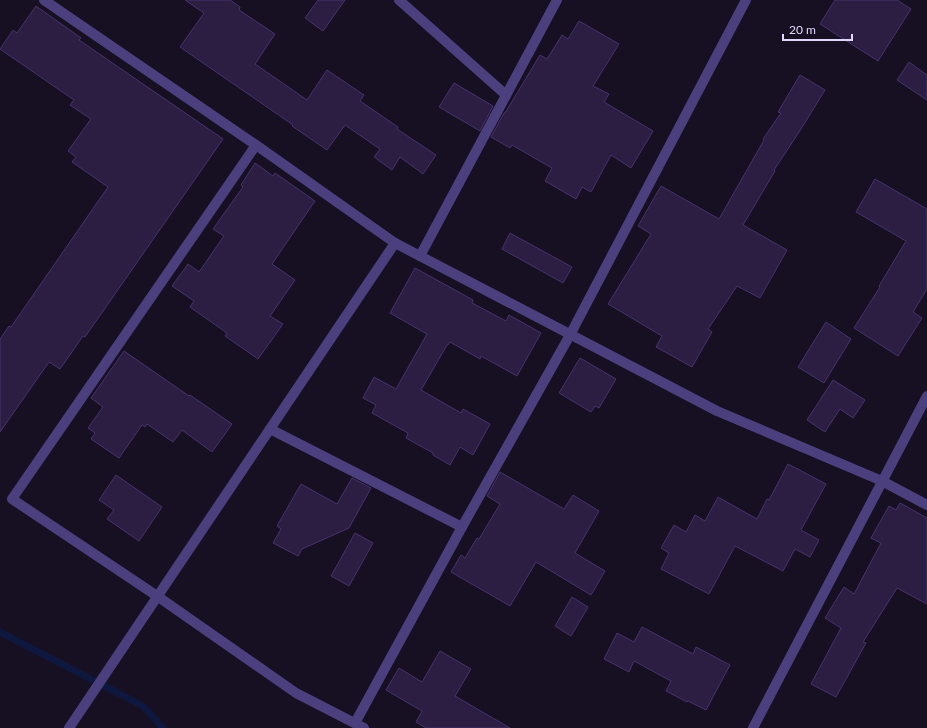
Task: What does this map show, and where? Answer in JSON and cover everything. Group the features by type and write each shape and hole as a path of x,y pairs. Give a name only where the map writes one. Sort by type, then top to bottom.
{"street":[{"path":"44,0 256,145 395,243 716,411 882,481 927,505"},
{"path":"399,0 506,95"},
{"path":"420,256 557,0"},
{"path":"256,145 12,499 158,596 296,693 359,726 462,527 570,335 746,0"},
{"path":"69,728 395,243"},
{"path":"753,728 927,396"},
{"path":"270,429 462,527"}],"building":[{"path":"185,0 230,0 240,7 239,10 275,34 255,64 307,100 327,70 364,95 360,101 398,127 397,129 436,155 423,174 400,157 392,170 374,157 380,149 345,125 327,150 180,47 204,13"},
{"path":"318,0 345,0 323,31 305,18"},
{"path":"835,0 897,0 911,9 878,61 820,24"},
{"path":"36,6 81,38 79,40 223,139 85,337 83,336 60,369 49,362 0,432 0,339 9,326 11,327 108,187 72,162 76,157 68,151 91,119 70,105 74,100 0,49 13,30 17,33"},
{"path":"579,21 619,44 593,86 609,94 604,102 653,131 631,168 611,155 591,192 582,187 576,199 545,181 552,168 512,145 510,148 491,137 540,55 547,59 562,35 568,39"},
{"path":"909,62 927,75 927,100 897,80"},
{"path":"800,75 825,90 774,170 775,171 743,225 787,250 760,298 737,286 708,329 712,332 692,367 656,347 662,336 608,304 651,234 638,226 661,186 719,219 764,140 763,139 781,113 778,112"},
{"path":"454,83 493,106 480,131 439,107"},
{"path":"255,163 273,176 275,173 315,201 272,264 295,280 270,316 283,324 258,359 225,336 227,333 190,307 194,301 172,286 188,264 199,272 224,236 213,229 243,187 241,185"},
{"path":"875,179 927,209 927,289 913,312 922,318 898,356 854,328 880,287 879,286 906,241 856,212"},
{"path":"510,233 572,267 563,283 502,249"},
{"path":"415,268 473,300 472,303 506,321 509,315 541,333 517,376 481,356 480,359 450,342 447,345 421,390 461,413 463,409 490,424 473,455 460,447 450,465 433,455 433,453 406,438 408,433 372,413 376,405 363,398 374,377 396,389 427,334 390,313"},
{"path":"826,322 851,339 824,383 798,367"},
{"path":"124,351 232,424 212,452 182,430 173,442 147,424 145,427 142,425 119,458 91,439 95,433 88,428 103,407 91,398"},
{"path":"580,358 616,379 599,408 595,406 591,412 559,393"},
{"path":"833,380 865,400 853,418 840,409 825,432 807,420"},
{"path":"788,464 826,484 801,530 819,540 810,557 795,549 783,571 735,546 709,594 661,569 669,553 661,548 674,525 686,532 695,515 705,521 718,497 757,519"},
{"path":"500,472 564,509 573,495 599,511 575,553 605,571 591,595 536,562 510,606 451,572 461,555 465,558 477,538 479,539 500,504 487,496"},
{"path":"116,475 162,507 139,541 107,519 114,510 99,500"},
{"path":"352,478 371,488 349,528 302,549 298,556 273,543 281,529 277,526 301,484 337,504"},
{"path":"900,503 927,518 927,604 897,588 863,642 866,643 836,697 811,684 841,628 825,618 844,587 854,594 881,543 871,538 889,506 896,510"},
{"path":"355,533 373,543 349,586 331,576"},
{"path":"572,597 588,607 571,636 555,626"},
{"path":"642,627 693,654 696,647 730,665 706,710 666,691 671,681 634,661 629,672 604,659 617,633 634,642"},
{"path":"440,651 471,669 455,696 510,728 426,728 416,722 422,711 386,690 399,668 422,682"}],"waterway":[{"path":"0,632 143,706 163,728"}]}
